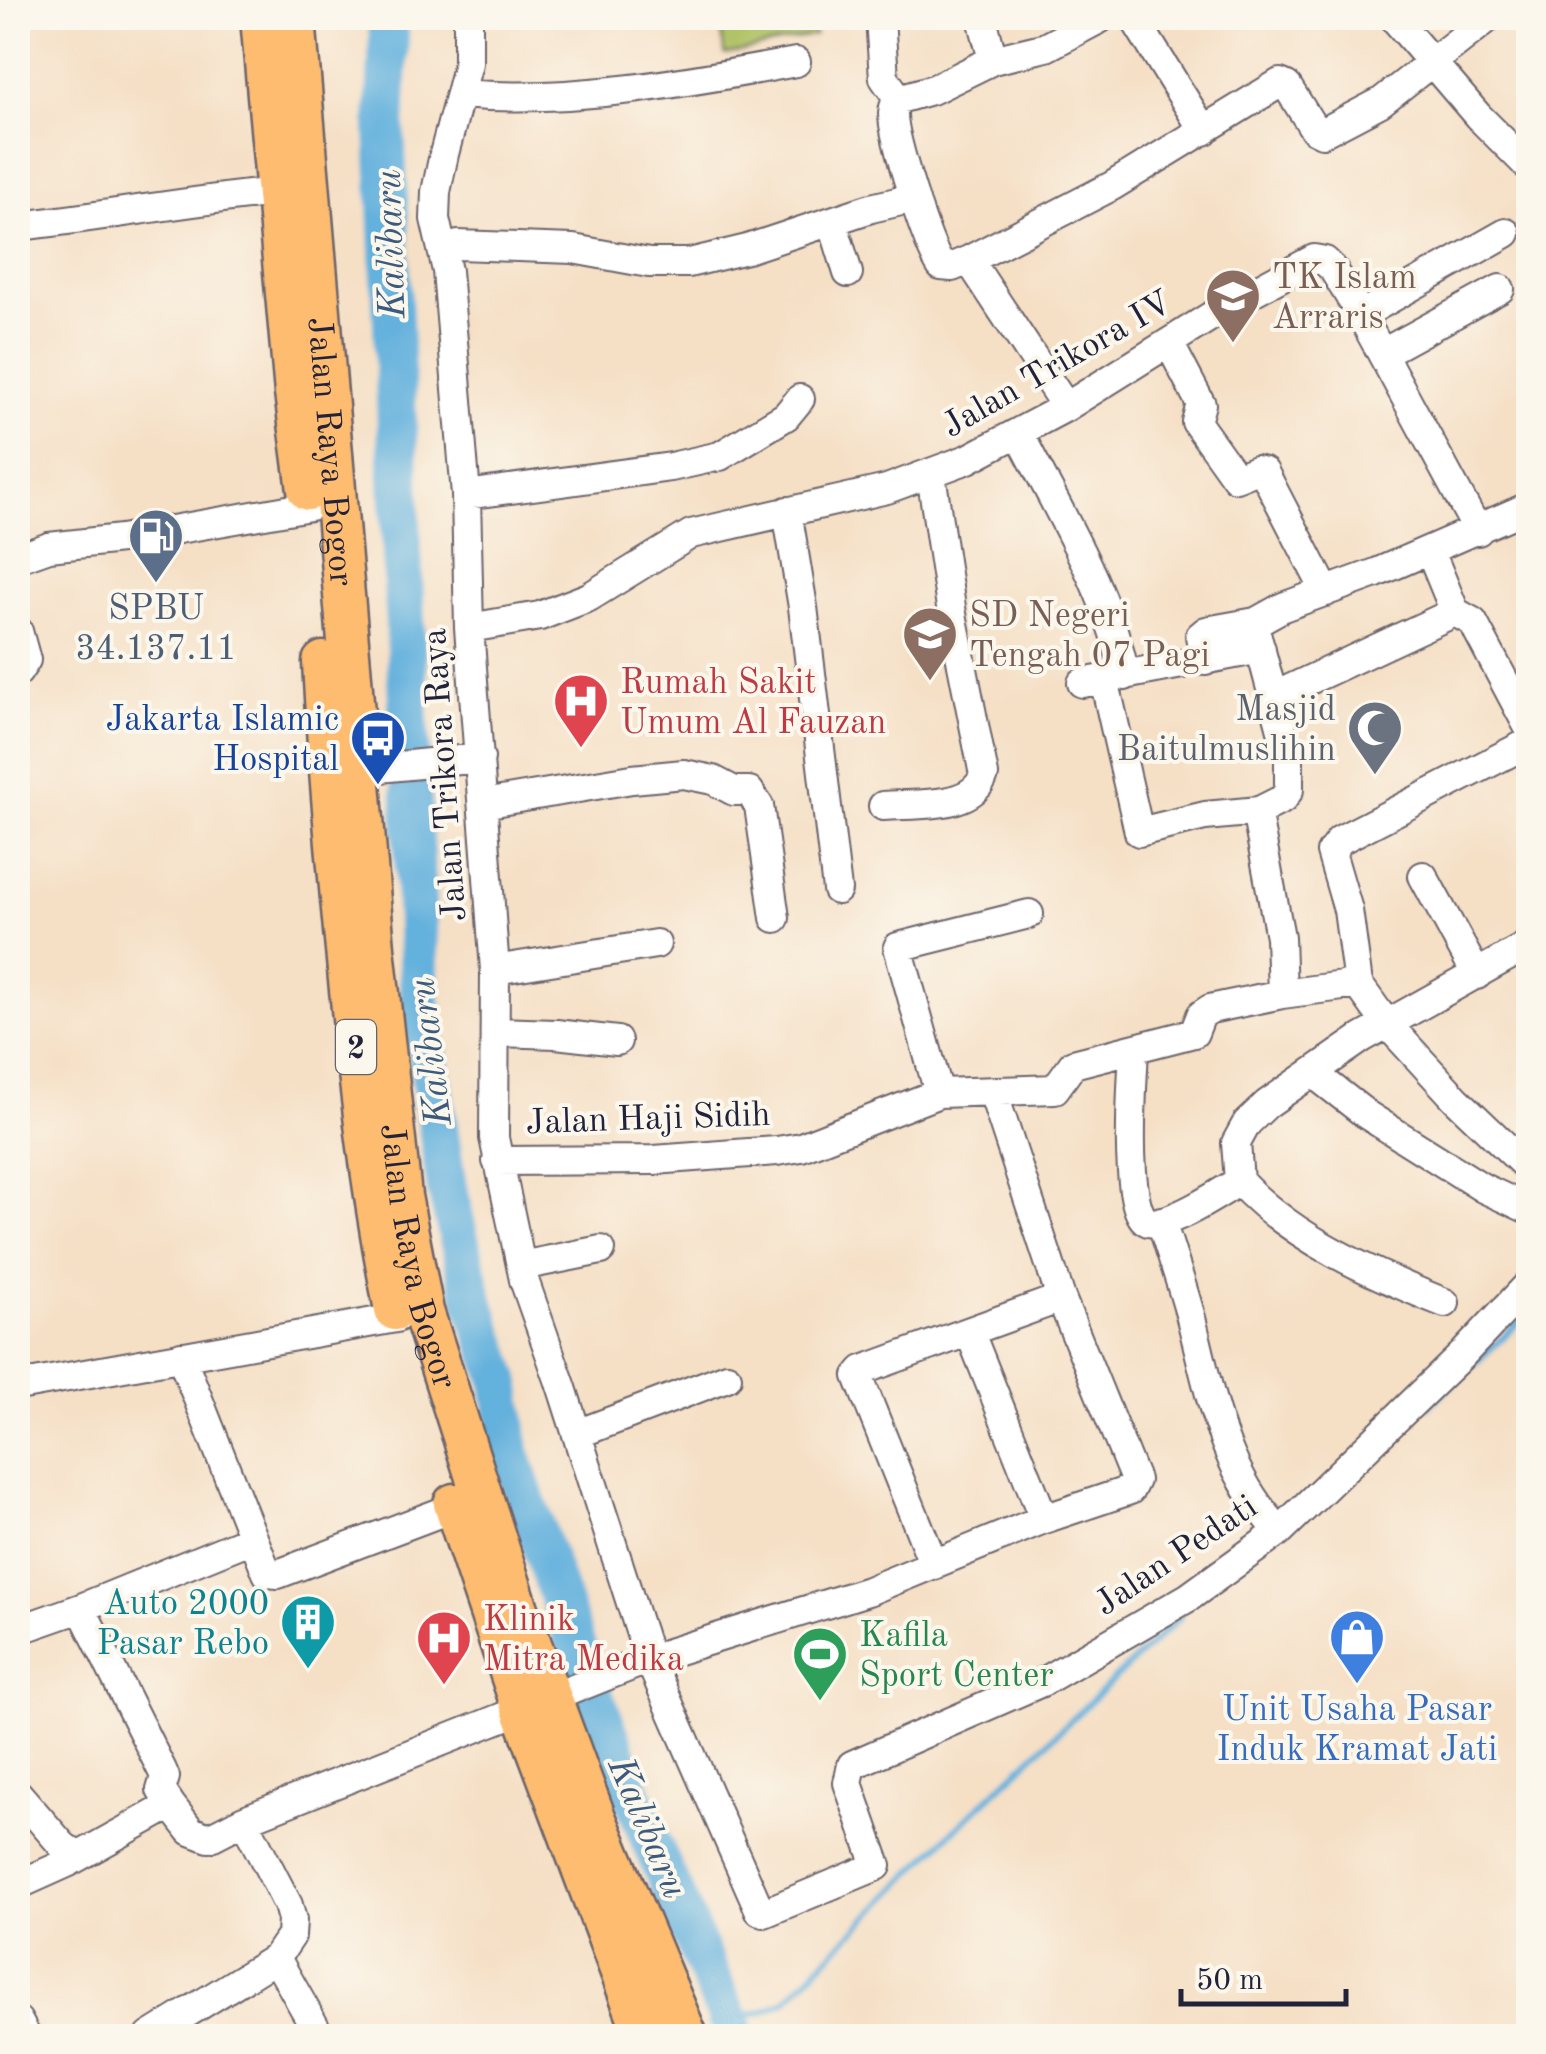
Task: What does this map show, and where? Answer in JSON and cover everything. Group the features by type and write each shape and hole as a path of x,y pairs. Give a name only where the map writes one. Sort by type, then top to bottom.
{"highway":[{"name":"Jalan Raya Bogor","path":"261,18 295,393 310,506 322,637 328,771 362,1114 393,1230 423,1311 548,1702 645,2036"},
{"name":"Jalan Raya Bogor","path":"295,18 370,769 390,1111 396,1318 455,1507 548,1702 687,2036"}],"street":[{"name":"Jalan Trikora Raya","path":"468,18 468,62 436,192 436,219 447,272 466,494 466,759 484,804 495,970 497,1162 520,1266 577,1434 638,1664 758,1906"},
{"path":"880,18 884,78 899,99"},
{"path":"982,18 993,60"},
{"path":"899,99 934,89 993,60 1046,46 1101,18"},
{"path":"1134,18 1204,131"},
{"path":"1394,18 1478,116 1528,166"},
{"path":"899,99 893,114 914,198 941,266 952,267 1112,186 1280,84 1286,86 1314,129 1322,133 1382,102 1488,18"},
{"path":"461,94 579,93 696,80 796,62"},
{"path":"18,226 277,192"},
{"path":"442,250 458,245 573,248 649,263 689,263 914,198"},
{"path":"832,221 848,273"},
{"path":"1362,315 1506,233"},
{"name":"Jalan Trikora IV","path":"468,628 518,621 568,606 615,583 690,534 887,489 932,474 1019,433 1232,303 1314,259 1333,269 1362,315 1478,531"},
{"path":"969,260 1066,406"},
{"path":"1383,353 1500,289"},
{"path":"1170,343 1201,404 1196,422 1236,478 1256,470 1264,472 1326,592"},
{"path":"466,494 671,467 720,456 786,416 800,399"},
{"path":"1019,433 1102,602 1118,643 1103,679 1139,832 1205,816 1259,811 1283,798 1291,782 1260,629"},
{"path":"883,806 969,796 980,786 984,774 952,614 932,474"},
{"path":"18,558 49,547 310,506"},
{"path":"1103,679 1205,661 1200,636 1206,631 1260,629 1326,592 1528,507"},
{"path":"788,511 837,890"},
{"path":"1430,551 1455,612 1473,622 1528,726"},
{"path":"1275,696 1455,612"},
{"path":"18,632 26,660 18,672"},
{"path":"1528,743 1332,846 1331,854 1352,930 1358,984 1386,1023 1456,1099 1528,1168"},
{"path":"370,769 466,759"},
{"path":"484,804 632,778 684,774 713,780 734,791 750,792 759,806 775,918"},
{"path":"1259,811 1280,937 1282,994"},
{"path":"1423,876 1477,975"},
{"path":"939,1093 893,935 1029,914"},
{"path":"495,970 656,944"},
{"path":"1445,1304 1368,1269 1275,1216 1239,1182 1236,1150 1240,1133 1268,1104 1313,1072 1386,1023 1528,944"},
{"name":"Jalan Haji Sidih","path":"497,1162 654,1160 800,1147 939,1093 1055,1088 1073,1064 1194,1033 1201,1015 1210,1009 1358,984"},
{"path":"497,1032 617,1041"},
{"path":"1134,1049 1130,1128 1134,1191 1137,1209 1144,1220 1161,1221 1239,1182"},
{"path":"1313,1072 1358,1108 1474,1183 1528,1209"},
{"path":"81,1608 162,1770 165,1777 161,1790 191,1831 209,1838 244,1820 638,1664 868,1591 1044,1518 1128,1491 1134,1480 1061,1298 996,1101"},
{"path":"1161,1221 1185,1296 1211,1405 1227,1446 1263,1514 1280,1531"},
{"path":"520,1266 601,1250"},
{"name":"Jalan Pedati","path":"758,1906 764,1914 877,1866 848,1783 852,1765 1044,1680 1151,1621 1280,1531 1528,1285"},
{"path":"934,1565 858,1376 863,1370 1061,1298"},
{"path":"18,1386 396,1318"},
{"path":"970,1332 1044,1518"},
{"path":"181,1356 267,1573 272,1576 455,1507"},
{"path":"577,1434 726,1377"},
{"path":"18,1630 253,1538"},
{"path":"18,1794 77,1858"},
{"path":"18,1884 77,1858 171,1805"},
{"path":"150,2036 276,1958 291,1936 288,1905 244,1820"},
{"path":"276,1958 320,2036"},
{"path":"18,2021 26,2036"}],"green space":[{"path":"718,18 811,18 815,35 725,55"}],"waterway":[{"name":"Kalibaru","path":"386,18 389,35 385,126 420,1002 447,1189 475,1306 501,1380 510,1452 582,1665 652,1844 736,2036"},
{"path":"1429,1406 1528,1314"},
{"path":"730,2019 785,2001 950,1834 1180,1617"}],"place":[{"name":"TK Islam Arraris","path":"1233,345"},
{"name":"SPBU 34.137.11","path":"156,585"},
{"name":"SD Negeri Tengah 07 Pagi","path":"930,683"},
{"name":"Rumah Sakit Umum Al Fauzan","path":"581,750"},
{"name":"Masjid Baitulmuslihin","path":"1375,777"},
{"name":"Jakarta Islamic Hospital","path":"378,787"},
{"name":"Auto 2000 Pasar Rebo","path":"308,1671"},
{"name":"Unit Usaha Pasar Induk Kramat Jati","path":"1357,1686"},
{"name":"Klinik Mitra Medika","path":"444,1687"},
{"name":"Kafila Sport Center","path":"820,1703"}]}
